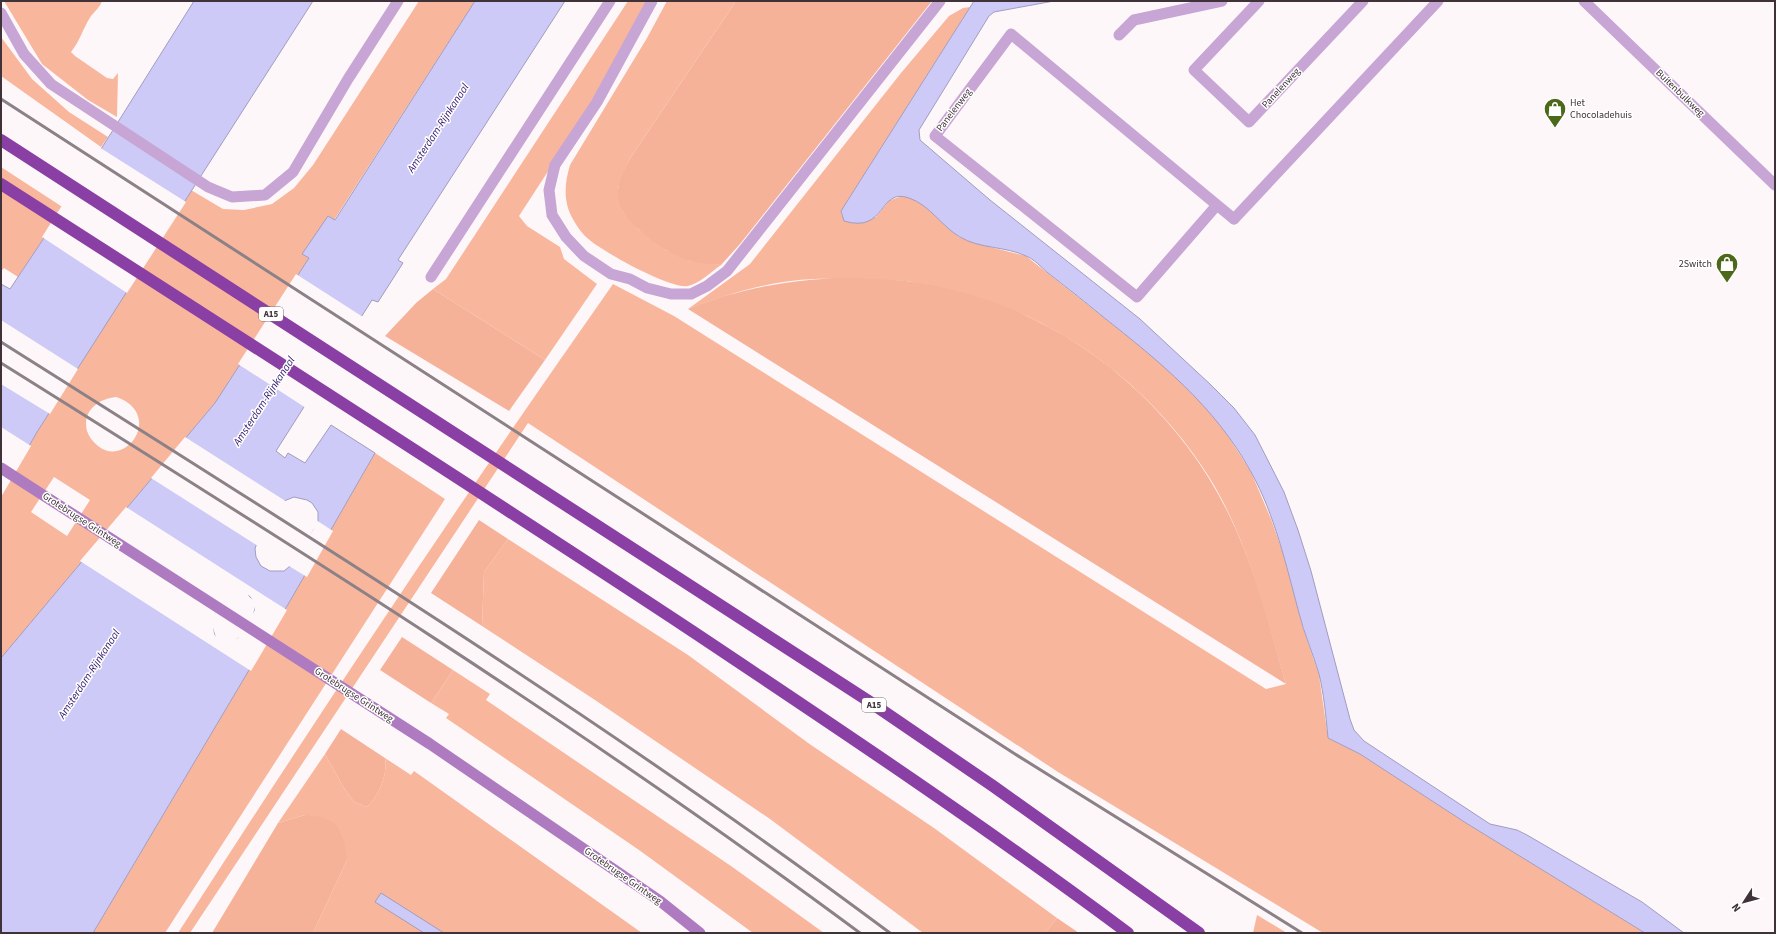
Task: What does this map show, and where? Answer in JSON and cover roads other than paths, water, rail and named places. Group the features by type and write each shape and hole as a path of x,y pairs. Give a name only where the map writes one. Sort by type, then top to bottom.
{"highway":[{"name":"A15","path":"1,140 542,488 867,700 1006,795 1199,933"},
{"path":"1,184 522,518 855,740 978,825 1128,933"}],"main road":[{"name":"Grotebrugse Grintweg","path":"1,468 430,744 660,901 700,933"}],"street":[{"path":"1,13 24,54 51,84 208,187 232,197 265,195 293,172 348,79 398,1"},
{"path":"431,277 610,1"},
{"path":"652,1 597,102 554,165 549,190 552,215 566,237 584,256 611,274 630,280 647,288 671,294 691,294 707,286 727,271 940,1"},
{"path":"1119,35 1134,20 1222,1"},
{"name":"Panelenweg","path":"1259,1 1194,70 1249,122 1364,1"},
{"name":"Panelenweg","path":"1217,205 1137,297 936,136 1011,34 1234,219 1438,1"},
{"name":"Buitenbulkweg","path":"1584,1 1775,184"}],"water":[{"path":"194,1 313,1 37,432 1,495 1,284 10,289 64,208"},
{"name":"Amsterdam-Rijnkanaal","path":"475,1 565,1 398,260 403,263 378,302 372,300 276,451 285,458 288,453 305,463 331,425 375,453 290,601 93,933 1,933 1,658 215,403 309,258 302,254 328,216 335,220","holes":["294,497 307,500 312,503 318,512 318,522 295,562 284,571 270,571 261,566 256,557 255,549 258,539 284,501","245,592 256,603 255,610 244,633 228,645 216,639 212,626 230,595"]},
{"path":"974,1 1054,1 994,12 989,16 919,130 920,140 990,200 1140,319 1234,408 1255,435 1284,492 1298,530 1311,571 1354,730 1364,741 1490,824 1517,830 1527,835 1642,902 1684,933 1645,933 1466,823 1360,754 1328,738 1324,698 1319,674 1301,621 1279,541 1267,505 1259,488 1237,448 1221,426 1184,386 1144,350 1032,259 1010,250 976,244 960,237 916,201 899,196 892,199 875,217 868,221 858,223 844,221 841,211"},
{"path":"381,893 444,933 424,933 375,902"}],"railway":[{"path":"1,99 1015,754 1302,933"},
{"path":"1,342 339,556 563,702 782,854 890,933"},
{"path":"1,363 328,569 436,639 650,783 756,857 860,933"}],"place":[{"name":"Het Chocoladehuis","path":"1555,128"},
{"name":"2Switch","path":"1727,284"}]}
